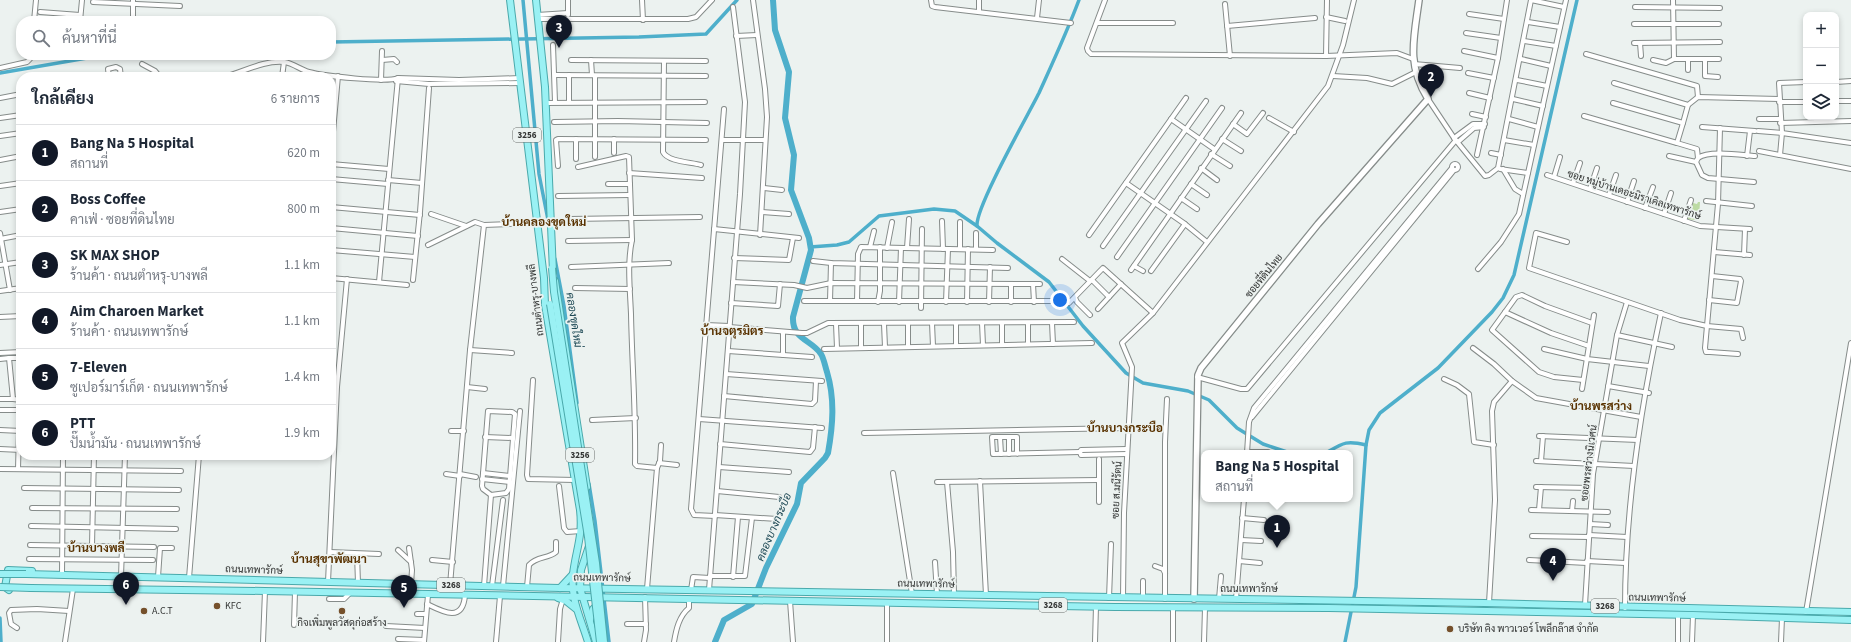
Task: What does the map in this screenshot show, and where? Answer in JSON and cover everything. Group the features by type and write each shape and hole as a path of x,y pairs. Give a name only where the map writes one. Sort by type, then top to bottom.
{"main road":[{"name":"ถนนตำหรุ-บางพลี","path":"510,0 544,278 548,324 580,510 581,531 573,574 576,588 584,597"},
{"name":"ถนนตำหรุ-บางพลี","path":"536,0 545,102 552,268 575,405 592,522 592,538 584,559 574,597"},
{"name":"3256","path":"552,268 554,292 596,563 604,642"},
{"name":"3256","path":"547,305 588,537 600,642"},
{"path":"41,575 33,571 8,570 6,589 33,591 46,589"},
{"name":"ถนนเทพารักษ์","path":"0,574 560,588 1165,599 1348,600 1585,605 1625,608 1851,612"},
{"path":"560,588 573,574"},
{"path":"580,577 587,588"},
{"path":"240,590 244,585 241,580"},
{"path":"258,580 265,591"},
{"name":"ถนนเทพารักษ์","path":"0,587 46,589 240,590 428,595 645,597 1173,608 1356,609 1693,615 1851,620"},
{"path":"550,596 563,599 576,609"},
{"name":"3256","path":"574,597 586,642"},
{"name":"3256","path":"584,597 590,626 596,642"},
{"path":"590,626 591,613 595,606 613,597"}],"street":[{"path":"34,16 36,0"},
{"path":"40,12 80,15 82,0"},
{"path":"568,0 569,20"},
{"path":"642,0 643,20"},
{"path":"538,17 569,20 643,20 692,18 699,14 712,0"},
{"path":"753,0 767,117 764,188 760,235"},
{"path":"930,0 932,6 935,7 1072,23"},
{"path":"979,0 979,11"},
{"path":"1037,18 1039,0"},
{"path":"1105,0 1087,48 1091,54 1339,56 1397,53 1413,62 1460,68"},
{"path":"1326,0 1326,56"},
{"path":"1069,303 1103,268 1153,313 1323,93 1333,76 1354,0"},
{"path":"1419,0 1413,62 1422,89 1428,99 1456,140 1485,176 1500,168 1528,173"},
{"path":"1477,155 1498,58 1507,0"},
{"path":"1523,194 1515,188 1500,168 1501,155 1528,22 1531,0 1564,7"},
{"path":"1478,269 1501,242 1519,214 1566,0"},
{"path":"1673,0 1674,59"},
{"path":"93,2 133,2 180,6"},
{"path":"133,2 133,16"},
{"path":"1225,4 1230,56"},
{"path":"709,590 737,232 745,102 733,7"},
{"path":"1635,7 1720,8"},
{"path":"538,17 568,13"},
{"path":"1469,14 1504,19"},
{"path":"1326,17 1345,21"},
{"path":"1227,26 1315,18"},
{"path":"1097,22 1173,23"},
{"path":"1528,22 1560,27"},
{"path":"1634,24 1719,24"},
{"path":"1466,33 1501,38"},
{"path":"736,36 757,35"},
{"path":"1524,41 1556,46"},
{"path":"1634,43 1720,42"},
{"path":"1640,43 1640,56"},
{"path":"553,45 555,102"},
{"path":"1464,51 1498,58"},
{"path":"381,80 382,52"},
{"path":"1586,54 1697,86 1698,97"},
{"path":"382,60 394,59 397,62"},
{"path":"1653,60 1666,63 1674,59 1719,59"},
{"path":"1688,59 1688,70"},
{"path":"1705,59 1705,76 1718,77"},
{"path":"0,68 26,62 29,60"},
{"path":"571,60 706,61"},
{"path":"591,60 595,102 595,157"},
{"path":"1520,60 1551,66"},
{"path":"664,61 663,152 667,157 701,165"},
{"path":"240,72 263,65 284,62 309,72"},
{"path":"283,72 284,62"},
{"path":"142,64 156,72"},
{"path":"108,72 108,69 116,67 120,69 120,72"},
{"path":"1333,76 1367,78 1392,84 1416,72"},
{"path":"1468,73 1494,78"},
{"path":"555,75 706,76"},
{"path":"569,75 569,102"},
{"path":"336,98 338,76 381,80 520,81"},
{"path":"379,282 396,80"},
{"path":"1516,80 1547,86"},
{"path":"1780,155 1782,133 1780,121 1779,83 1803,82"},
{"path":"1839,82 1851,82"},
{"path":"1614,83 1688,105"},
{"path":"413,280 420,215 429,88"},
{"path":"1469,93 1490,98"},
{"path":"0,98 16,95"},
{"path":"1677,142 1688,105 1698,97 1803,102"},
{"path":"1089,235 1186,98"},
{"name":"ซอยที่ดินไทย","path":"1197,377 1201,368 1318,224 1428,99"},
{"path":"1513,99 1542,106"},
{"path":"1103,246 1206,101"},
{"path":"1839,101 1851,101"},
{"path":"545,102 705,102"},
{"path":"1613,103 1683,123"},
{"path":"1117,257 1222,108"},
{"path":"724,109 691,512 694,515 777,519"},
{"path":"1131,270 1214,149 1241,113"},
{"path":"1233,124 1247,134 1263,113"},
{"path":"1472,114 1486,117"},
{"path":"0,118 16,116"},
{"path":"1584,116 1697,148 1697,160 1702,175 1708,178 1754,182"},
{"path":"1269,118 1294,132"},
{"path":"1171,119 1214,149"},
{"path":"1509,119 1538,127"},
{"path":"1759,119 1780,121 1851,121"},
{"path":"554,122 595,121 707,123"},
{"path":"1194,599 1197,377 1241,389 1247,389 1456,140 1475,123 1484,125"},
{"path":"1702,127 1782,133 1851,143"},
{"path":"1720,128 1718,202 1705,348 1706,352 1738,354"},
{"path":"1747,156 1754,131"},
{"path":"0,136 16,134"},
{"path":"576,139 576,159"},
{"path":"614,139 614,153"},
{"path":"1222,139 1241,151"},
{"path":"558,166 556,140 706,140"},
{"path":"722,140 765,140"},
{"path":"1504,140 1534,145"},
{"path":"1759,152 1851,169"},
{"path":"1491,153 1501,155"},
{"path":"1211,154 1230,166"},
{"path":"1697,160 1701,156 1719,154 1755,156"},
{"path":"578,167 628,156 632,240 630,250 630,289 633,383 636,418 635,464 637,466 657,468"},
{"path":"1554,177 1560,156"},
{"path":"1669,156 1697,160"},
{"path":"0,160 16,157"},
{"path":"1573,184 1580,163"},
{"path":"336,164 389,169"},
{"path":"1201,168 1218,180"},
{"path":"1590,189 1597,168"},
{"path":"1247,450 1248,432 1251,417 1316,334 1453,169"},
{"path":"629,173 702,178"},
{"path":"1609,196 1616,174"},
{"name":"ซอย หมู่บ้านเดอะมิราเคิลเทพารักษ์","path":"1547,175 1700,226 1748,229 1744,255"},
{"path":"336,179 422,183"},
{"path":"1627,202 1634,181"},
{"path":"1126,183 1170,213 1207,242"},
{"path":"0,186 16,184"},
{"path":"608,184 630,184"},
{"path":"1191,184 1207,195"},
{"path":"1645,208 1652,187"},
{"path":"764,188 782,190"},
{"path":"1664,214 1671,193"},
{"path":"558,196 630,195"},
{"path":"1181,198 1197,209"},
{"path":"1684,221 1691,200"},
{"path":"1706,201 1752,206"},
{"path":"336,207 420,215"},
{"path":"0,212 16,210"},
{"path":"762,212 789,214"},
{"path":"431,214 466,226"},
{"path":"570,219 700,217"},
{"path":"907,248 909,219"},
{"path":"942,221 943,249"},
{"path":"428,245 475,222 484,225 537,223"},
{"path":"887,248 892,222"},
{"path":"960,222 960,249"},
{"path":"1150,271 1184,224"},
{"path":"450,585 470,350 484,225"},
{"path":"336,228 418,236"},
{"path":"714,229 799,238"},
{"path":"921,308 922,229"},
{"path":"870,248 874,231"},
{"path":"1567,242 1536,232 1528,268 1661,313 1707,326 1741,329 1743,338"},
{"path":"0,233 10,290"},
{"path":"976,233 976,249"},
{"path":"0,239 16,236"},
{"path":"734,258 789,260 793,238"},
{"path":"568,241 632,240"},
{"path":"857,301 859,249 861,247 993,250"},
{"path":"878,302 880,283 880,247"},
{"path":"899,302 902,265 901,248"},
{"path":"946,302 948,249"},
{"path":"968,249 968,302"},
{"path":"336,250 415,257"},
{"path":"1714,252 1750,255"},
{"path":"1062,259 1091,280 1109,297"},
{"path":"571,267 669,262"},
{"path":"813,262 831,264 1008,268"},
{"path":"0,265 16,263"},
{"path":"830,301 831,264"},
{"path":"1134,266 1143,272"},
{"path":"989,302 990,267"},
{"path":"1710,300 1737,303 1741,281 1740,279 1712,276"},
{"path":"336,278 407,285"},
{"path":"336,399 347,279"},
{"path":"733,282 794,285 807,288 831,283 1040,284"},
{"path":"731,303 778,306 780,284"},
{"path":"1011,284 1011,302"},
{"path":"1033,284 1034,302"},
{"path":"1098,309 1121,284"},
{"path":"575,288 630,289"},
{"path":"0,291 16,289"},
{"path":"1583,380 1554,376 1539,372 1493,332 1493,327 1516,297 1522,295 1545,306 1592,323"},
{"path":"1074,298 1090,315"},
{"path":"804,301 921,303 1058,301"},
{"name":"ซอยพรสว่างนิเวศน์","path":"1585,605 1592,488 1595,463 1617,334 1627,302"},
{"path":"1505,312 1551,333 1589,346"},
{"name":"ซอย ส.มนีรัตน์","path":"1123,598 1127,451 1130,382 1132,370 1131,362 1122,346 1122,343 1153,313"},
{"path":"1625,608 1625,563 1634,466 1644,392 1661,313"},
{"path":"1582,389 1594,315"},
{"path":"0,317 16,316"},
{"path":"706,325 807,333 828,324 1074,322"},
{"path":"908,323 908,347"},
{"path":"932,323 933,346"},
{"path":"956,323 956,346"},
{"path":"982,323 983,345"},
{"path":"1002,323 1002,345"},
{"path":"1028,323 1028,344"},
{"path":"1052,323 1052,344"},
{"path":"836,324 837,348"},
{"path":"861,324 861,347"},
{"path":"884,324 884,347"},
{"path":"783,355 784,332"},
{"path":"1617,334 1672,347"},
{"path":"824,349 1092,343"},
{"path":"1806,612 1851,343"},
{"path":"1473,348 1494,364 1512,382 1536,398 1641,417"},
{"path":"1544,349 1587,359 1649,366"},
{"path":"470,350 512,353"},
{"path":"728,351 812,357"},
{"path":"0,353 16,352"},
{"path":"9,358 13,399"},
{"path":"0,359 16,358"},
{"path":"726,374 822,381"},
{"path":"1444,379 1458,385 1469,394 1474,442 1494,445"},
{"path":"533,380 528,478 575,480"},
{"path":"724,396 812,404 815,401 816,381"},
{"path":"1489,603 1494,534 1494,445 1492,411 1494,402 1512,382"},
{"path":"1608,386 1649,394"},
{"path":"467,387 485,389"},
{"path":"0,399 16,399"},
{"path":"1165,599 1165,442 1167,399"},
{"path":"0,410 16,410"},
{"path":"488,411 514,413 509,492 491,495 482,489 485,437 488,411"},
{"path":"503,586 520,411"},
{"path":"592,420 636,418"},
{"path":"699,419 822,428"},
{"path":"720,444 810,452 813,448 815,427"},
{"path":"864,433 1128,428"},
{"path":"0,430 16,431"},
{"path":"451,430 464,431"},
{"path":"1541,461 1541,436 1638,440"},
{"path":"485,437 513,438"},
{"path":"1017,454 1016,437 992,437 993,454 1017,454 1080,452 1081,450 1127,451"},
{"path":"1000,437 1000,454"},
{"path":"1009,437 1009,454"},
{"path":"647,589 657,468 661,445"},
{"path":"0,449 16,450"},
{"path":"1099,459 1099,502"},
{"path":"18,469 19,460"},
{"path":"62,575 63,460"},
{"path":"92,546 94,460"},
{"path":"122,577 125,460"},
{"path":"189,578 199,460"},
{"path":"328,582 332,460"},
{"path":"1536,461 1634,466"},
{"path":"659,463 677,465"},
{"path":"718,467 789,472"},
{"path":"0,469 181,471"},
{"path":"483,473 510,476"},
{"path":"893,473 912,594"},
{"path":"446,474 476,477"},
{"path":"482,479 510,482"},
{"path":"937,482 1099,480"},
{"path":"980,481 986,595"},
{"path":"947,482 953,552 954,595"},
{"path":"559,486 564,528 567,532 581,531"},
{"path":"1536,487 1592,488"},
{"path":"1539,510 1541,487"},
{"path":"24,488 179,490"},
{"path":"717,491 779,496"},
{"path":"484,586 491,495"},
{"path":"492,586 503,500"},
{"path":"1572,511 1573,501"},
{"path":"1236,599 1244,502"},
{"path":"32,508 177,509"},
{"path":"1531,510 1608,512"},
{"path":"733,577 738,517"},
{"path":"691,590 693,577 745,576 752,518"},
{"path":"1242,518 1264,520"},
{"path":"1590,524 1608,525"},
{"path":"31,526 176,529"},
{"path":"1532,536 1627,537"},
{"path":"1241,540 1261,541"},
{"path":"527,587 529,565 537,558 552,555 556,552 556,542"},
{"path":"1109,598 1111,544"},
{"path":"30,545 154,547"},
{"path":"158,577 160,548 172,548"},
{"path":"409,548 412,570 411,584"},
{"path":"398,550 411,562"},
{"path":"330,552 379,554"},
{"path":"357,554 358,583"},
{"path":"29,559 153,560"},
{"path":"432,560 453,562"},
{"path":"1529,560 1625,563"},
{"path":"1240,561 1260,563"},
{"path":"935,562 937,594"},
{"path":"1155,566 1163,569 1166,573"},
{"path":"1219,599 1221,576"},
{"path":"1143,598 1144,581"},
{"path":"65,642 73,589"},
{"path":"263,642 265,591"},
{"path":"294,625 295,592"},
{"path":"329,599 344,599 350,593"},
{"path":"853,593 853,602"},
{"path":"398,639 405,641 424,641 428,595"},
{"path":"427,604 439,611 453,613 461,610 464,606 465,595"},
{"path":"496,642 500,596"},
{"path":"644,642 646,624 645,597"},
{"path":"558,642 560,609 563,599"},
{"path":"674,642 678,623 688,608 689,599"},
{"path":"790,600 793,642"},
{"path":"886,602 887,642"},
{"path":"1095,642 1096,606"},
{"path":"1173,608 1173,642"},
{"path":"1204,642 1205,608"},
{"path":"17,628 11,624 9,613 11,610 37,609 69,611"},
{"path":"417,614 426,614"},
{"path":"1678,615 1678,642"},
{"path":"1692,642 1693,615"},
{"path":"1781,642 1782,618"},
{"path":"627,624 646,624"},
{"path":"386,626 425,628"}],"green space":[{"path":"1700,202 1699,218 1696,220 1687,219 1693,203 1697,204"}],"waterway":[{"name":"คลองขุดใหม่","path":"523,0 539,174 549,225"},
{"path":"336,42 639,37 706,34 737,0"},
{"name":"คลองบางกระบือ","path":"715,642 724,620 752,604 766,568 797,504 801,483 828,453 831,432 832,402 830,382 823,358 817,349 799,335 794,325 793,317 811,250 809,238 791,190 794,155 785,118 789,72 775,30 773,0"},
{"path":"1079,0 1039,93 1003,161 984,201 977,226 1049,282 1083,326 1126,373 1143,383 1188,391 1209,400 1237,428 1263,444 1281,450"},
{"path":"1345,642 1356,587 1366,445 1369,430 1380,413 1438,368 1492,312 1503,298 1514,275 1577,0"},
{"path":"0,73 75,60"},
{"path":"810,247 837,245 849,242 879,216 934,209 955,211 977,226"},
{"name":"คลองขุดใหม่","path":"555,259 564,306 577,403"},
{"path":"1332,450 1345,443 1366,445"},
{"name":"คลองขุดใหม่","path":"589,484 595,521 609,642"},
{"path":"0,618 1,642"}],"place":[{"name":"SK MAX SHOP","path":"559,48"},
{"name":"Boss Coffee","path":"1431,97"},
{"name":"Bang Na 5 Hospital","path":"1277,548"},
{"name":"Aim Charoen Market","path":"1553,581"},
{"name":"PTT","path":"126,605"},
{"name":"KFC","path":"217,606"},
{"name":"7-Eleven","path":"404,608"},
{"name":"A.C.T","path":"144,611"},
{"name":"กิจเพิ่มพูลวัสดุก่อสร้าง","path":"342,611"},
{"name":"บริษัท คิง พาวเวอร์ โพลีกล๊าส จำกัด","path":"1450,629"}],"district":[{"name":"บ้านคลองขุดใหม่","path":"544,222"},
{"name":"บ้านจตุรมิตร","path":"732,331"},
{"name":"บ้านพรสว่าง","path":"1601,406"},
{"name":"บ้านบางกระบือ","path":"1125,428"},
{"name":"บ้านบางพลี","path":"96,548"},
{"name":"บ้านสุขาพัฒนา","path":"329,559"}]}
